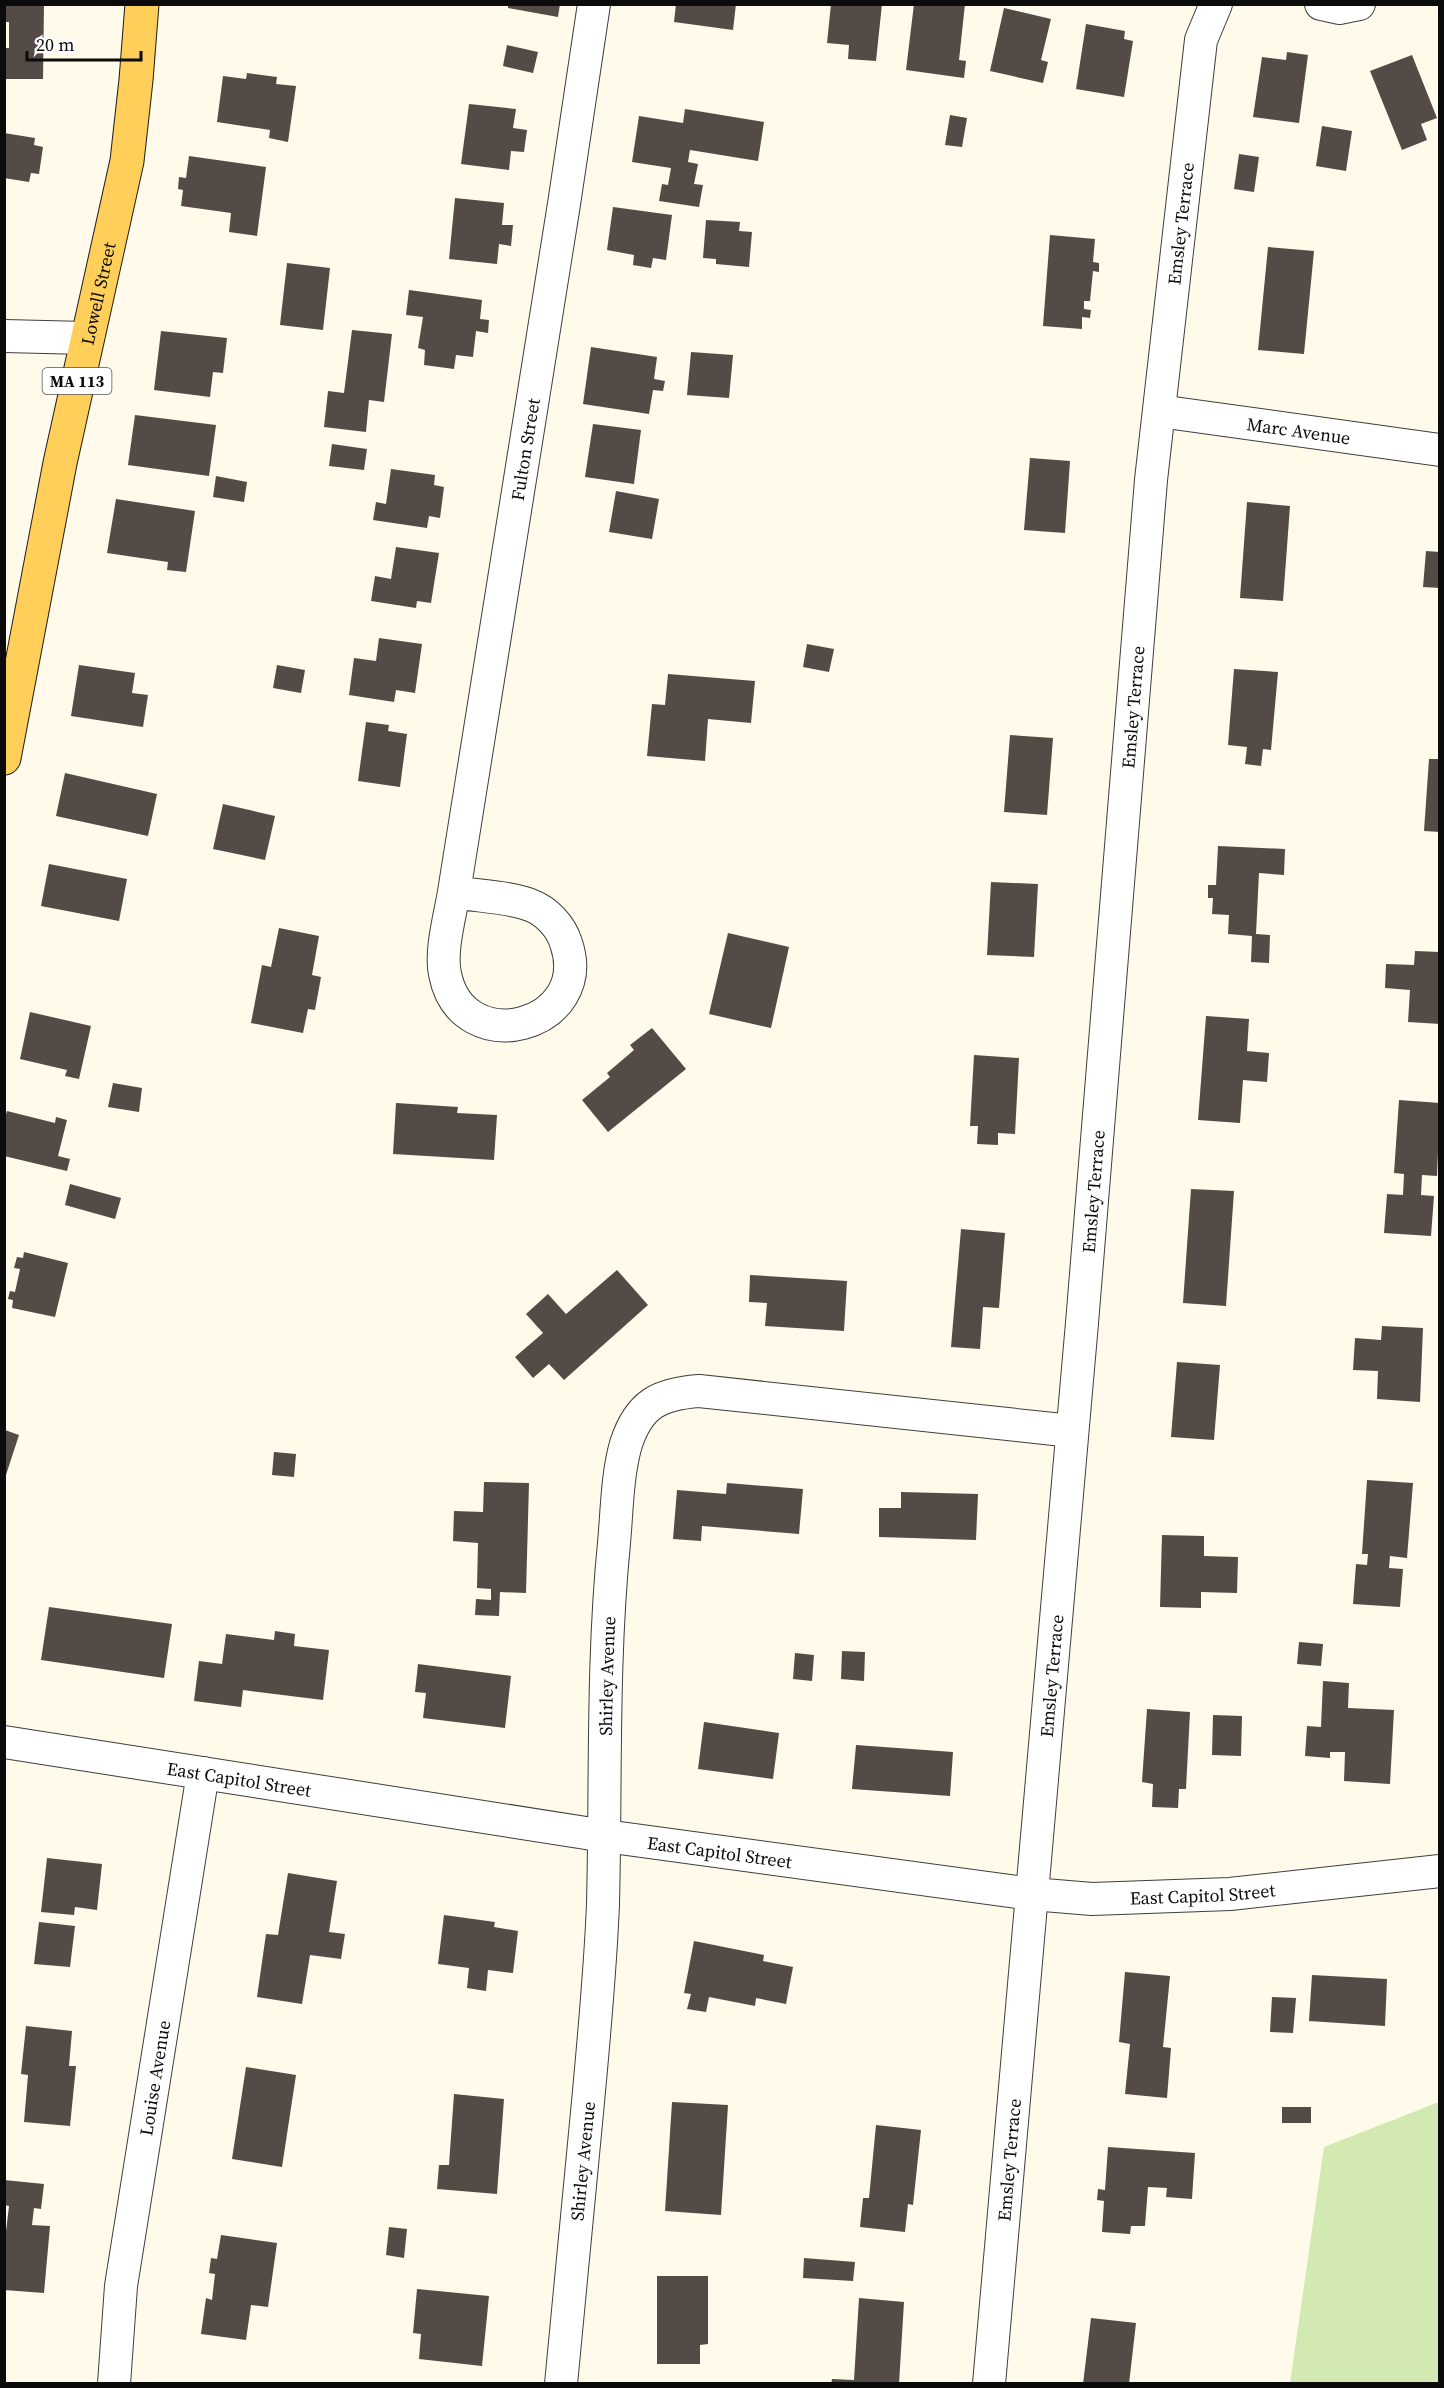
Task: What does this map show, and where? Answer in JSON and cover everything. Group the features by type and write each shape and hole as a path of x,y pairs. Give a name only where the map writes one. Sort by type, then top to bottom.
{"main road":[{"name":"Lowell Street","path":"4,758 60,463 127,161 142,4"}],"street":[{"name":"Fulton Street","path":"454,892 530,904 549,916 563,934 570,954 569,976 562,995 550,1010 533,1021 514,1026 495,1026 476,1019 460,1007 449,990 444,971 454,892 594,4"},
{"name":"Emsley Terrace","path":"989,2384 1072,1431 1150,492 1201,40 1216,4"},
{"path":"1321,4 1339,8 1359,4"},
{"path":"4,336 86,338"},
{"name":"Marc Avenue","path":"1159,411 1440,450"},
{"name":"Shirley Avenue","path":"561,2384 595,2031 602,1934 604,1728 609,1591 622,1466 634,1425 647,1406 664,1395 699,1391 1072,1431"},
{"name":"East Capitol Street","path":"4,1742 604,1836 1032,1894 1092,1899 1230,1894 1440,1871"},
{"name":"Louise Avenue","path":"114,2384 121,2286 203,1773"}],"green space":[{"path":"1439,2102 1439,2383 1290,2383 1324,2147"}],"building":[{"path":"4,4 44,4 43,79 4,79 4,48 9,48 9,22 4,22"},
{"path":"508,4 560,4 558,17 508,8"},
{"path":"676,4 736,4 733,30 674,22"},
{"path":"831,4 882,4 876,61 848,59 849,45 827,43"},
{"path":"914,4 965,4 959,60 966,61 964,78 906,70"},
{"path":"1004,8 1051,19 1041,60 1048,62 1043,83 990,71"},
{"path":"1086,24 1125,31 1124,39 1133,41 1124,97 1076,89"},
{"path":"507,45 538,52 533,73 503,66"},
{"path":"1287,52 1308,55 1299,123 1253,117 1262,57 1286,60"},
{"path":"1412,55 1437,118 1421,124 1427,140 1402,150 1370,71"},
{"path":"247,73 277,77 276,84 296,86 288,142 269,138 270,130 217,122 223,76 246,79"},
{"path":"469,104 516,109 513,128 527,130 524,152 511,151 509,170 461,164"},
{"path":"685,109 764,122 758,161 690,150 688,162 698,164 694,184 703,185 699,207 659,201 662,184 668,185 671,168 632,162 639,116 683,123"},
{"path":"950,115 967,118 962,147 945,145"},
{"path":"1322,126 1352,131 1346,171 1316,166"},
{"path":"4,133 35,138 34,145 43,147 39,174 31,173 29,182 4,178"},
{"path":"1239,154 1259,157 1254,192 1234,189"},
{"path":"189,156 266,167 257,236 229,232 231,213 181,206 183,190 178,189 179,177 186,178"},
{"path":"455,198 504,203 502,225 513,225 511,246 499,244 497,264 449,259"},
{"path":"613,207 672,215 666,260 653,258 651,268 633,265 634,255 607,250"},
{"path":"706,220 740,222 739,231 752,232 749,267 716,264 716,259 703,258"},
{"path":"1050,235 1095,239 1093,262 1099,263 1099,272 1093,271 1090,301 1084,301 1084,309 1091,310 1090,318 1082,317 1082,329 1043,326"},
{"path":"1268,247 1314,251 1304,354 1258,350"},
{"path":"287,263 330,268 323,330 280,325"},
{"path":"409,290 482,300 480,319 489,320 488,333 476,331 473,357 456,355 454,369 424,365 425,350 418,348 423,317 406,315"},
{"path":"352,330 392,334 384,402 369,400 366,432 324,427 328,391 344,393"},
{"path":"161,331 227,338 223,373 213,372 210,397 154,390"},
{"path":"591,347 657,357 654,379 665,381 663,391 653,390 649,414 583,404"},
{"path":"691,352 733,355 729,398 687,395"},
{"path":"135,415 216,425 209,476 128,465"},
{"path":"593,424 641,430 634,484 585,477"},
{"path":"332,444 367,449 364,470 329,466"},
{"path":"1030,458 1070,461 1065,533 1024,530"},
{"path":"391,469 435,475 434,485 444,487 440,518 429,516 427,528 373,520 376,502 386,504"},
{"path":"216,476 247,482 244,502 213,497"},
{"path":"616,491 659,499 652,539 609,532"},
{"path":"116,499 195,511 186,572 167,570 168,562 107,553"},
{"path":"1247,502 1290,506 1283,601 1240,598"},
{"path":"396,547 439,553 431,603 417,601 416,608 371,601 375,576 391,579"},
{"path":"1426,551 1440,552 1440,588 1423,587"},
{"path":"379,638 422,644 415,693 396,690 394,702 349,695 354,658 376,661"},
{"path":"807,644 834,649 829,672 803,667"},
{"path":"79,665 135,673 132,693 148,695 143,727 71,716"},
{"path":"277,665 305,670 301,693 273,688"},
{"path":"1234,669 1278,672 1271,750 1263,749 1261,766 1245,764 1247,747 1228,745"},
{"path":"668,674 755,681 751,723 708,719 705,761 647,756 652,704 665,705"},
{"path":"366,722 389,725 388,731 407,734 400,787 358,781"},
{"path":"1010,735 1053,738 1047,815 1004,812"},
{"path":"1429,759 1440,759 1440,832 1424,831"},
{"path":"65,773 157,794 148,836 56,816"},
{"path":"223,804 275,816 265,860 213,849"},
{"path":"1218,846 1285,849 1284,875 1259,873 1256,934 1270,935 1269,963 1251,962 1252,936 1228,934 1229,915 1212,914 1213,898 1208,898 1208,885 1216,885"},
{"path":"49,864 127,879 119,921 41,906"},
{"path":"991,882 1038,884 1034,957 987,955"},
{"path":"279,928 319,936 312,975 321,977 315,1010 308,1009 303,1033 251,1023 262,965 271,967"},
{"path":"728,933 789,947 771,1028 709,1014"},
{"path":"1415,951 1440,952 1440,1024 1408,1022 1410,990 1385,988 1386,964 1414,965"},
{"path":"30,1012 91,1026 79,1079 65,1076 67,1070 20,1059"},
{"path":"1206,1016 1249,1019 1247,1051 1269,1053 1267,1082 1243,1080 1240,1123 1198,1120"},
{"path":"652,1028 686,1069 608,1132 582,1100 610,1077 607,1073 634,1050 630,1045"},
{"path":"974,1055 1019,1058 1015,1134 998,1133 998,1145 977,1144 978,1126 970,1126"},
{"path":"113,1083 142,1088 139,1112 108,1107"},
{"path":"1399,1100 1440,1103 1437,1176 1422,1175 1421,1195 1434,1196 1431,1236 1384,1233 1387,1194 1403,1195 1404,1174 1394,1173"},
{"path":"396,1103 458,1107 457,1113 497,1115 494,1160 393,1154"},
{"path":"7,1111 55,1123 56,1117 67,1120 58,1156 70,1159 67,1171 4,1156 4,1121"},
{"path":"70,1184 121,1198 115,1219 65,1205"},
{"path":"1191,1189 1234,1191 1226,1306 1183,1303"},
{"path":"961,1229 1005,1233 999,1308 983,1307 980,1349 951,1347"},
{"path":"24,1252 68,1263 55,1317 12,1308 13,1300 8,1299 10,1291 15,1292 20,1269 14,1268 17,1257 23,1258"},
{"path":"617,1270 648,1305 564,1380 549,1364 533,1378 515,1357 543,1333 526,1314 548,1294 566,1314"},
{"path":"750,1275 847,1281 844,1331 765,1326 767,1303 749,1302"},
{"path":"1382,1326 1423,1328 1420,1402 1377,1399 1378,1371 1353,1370 1355,1338 1381,1340"},
{"path":"1177,1362 1220,1365 1214,1440 1171,1437"},
{"path":"5,1430 19,1435 5,1478"},
{"path":"274,1452 296,1454 294,1477 272,1475"},
{"path":"1367,1480 1413,1483 1407,1558 1390,1556 1389,1568 1403,1569 1400,1607 1353,1604 1356,1564 1367,1565 1368,1554 1362,1554"},
{"path":"484,1482 529,1483 526,1593 500,1592 499,1616 475,1615 476,1599 491,1600 491,1589 477,1588 478,1543 453,1541 454,1511 483,1512"},
{"path":"727,1483 803,1489 799,1534 702,1526 701,1541 673,1539 677,1490 726,1494"},
{"path":"901,1492 978,1494 976,1540 879,1537 879,1508 901,1508"},
{"path":"1162,1535 1204,1536 1204,1556 1238,1557 1237,1593 1201,1592 1201,1608 1160,1607"},
{"path":"49,1607 172,1624 164,1678 41,1660"},
{"path":"275,1631 295,1634 294,1646 329,1650 323,1700 243,1690 241,1707 194,1701 199,1661 222,1664 226,1634 274,1640"},
{"path":"1299,1642 1323,1644 1321,1666 1297,1664"},
{"path":"842,1651 865,1652 864,1681 841,1679"},
{"path":"795,1653 814,1655 812,1681 793,1679"},
{"path":"418,1664 511,1676 505,1728 423,1718 426,1693 415,1692"},
{"path":"1323,1681 1349,1683 1348,1708 1394,1710 1390,1784 1344,1781 1345,1752 1330,1752 1330,1758 1305,1756 1307,1726 1321,1727"},
{"path":"1147,1709 1190,1712 1186,1789 1179,1789 1178,1808 1152,1807 1153,1784 1142,1782"},
{"path":"1213,1715 1242,1716 1241,1756 1212,1755"},
{"path":"704,1722 779,1733 773,1779 698,1769"},
{"path":"856,1745 953,1752 950,1796 852,1789"},
{"path":"47,1858 102,1864 97,1910 75,1907 74,1915 41,1912"},
{"path":"288,1873 337,1881 329,1932 345,1934 341,1959 310,1955 302,2004 257,1997 266,1934 278,1935"},
{"path":"444,1915 495,1922 494,1927 518,1931 513,1973 488,1970 486,1991 467,1988 469,1968 438,1964"},
{"path":"39,1922 75,1926 70,1967 34,1964"},
{"path":"694,1941 764,1955 763,1961 793,1967 786,2004 756,1998 755,2006 709,1997 706,2012 687,2009 691,1994 684,1993"},
{"path":"1125,1972 1170,1976 1163,2047 1171,2048 1167,2098 1125,2094 1130,2044 1119,2042"},
{"path":"1312,1975 1387,1979 1385,2026 1309,2021"},
{"path":"1272,1997 1296,1998 1293,2033 1270,2032"},
{"path":"26,2026 72,2031 69,2066 76,2066 70,2126 24,2122 28,2075 21,2074"},
{"path":"246,2067 296,2075 282,2167 232,2159"},
{"path":"454,2094 504,2099 497,2194 437,2189 439,2165 449,2165"},
{"path":"672,2102 728,2105 721,2215 665,2211"},
{"path":"1282,2107 1311,2107 1311,2123 1282,2123"},
{"path":"876,2125 921,2130 913,2205 908,2204 905,2232 860,2227 863,2198 869,2198"},
{"path":"1108,2147 1195,2153 1192,2199 1166,2197 1167,2188 1148,2187 1145,2226 1131,2226 1130,2234 1102,2232 1104,2201 1097,2200 1098,2189 1105,2190"},
{"path":"4,2180 44,2184 41,2209 34,2208 32,2225 50,2226 44,2293 4,2290 4,2248 9,2206 4,2205"},
{"path":"389,2227 407,2229 404,2258 386,2255"},
{"path":"221,2235 277,2243 268,2307 251,2305 246,2340 201,2334 206,2298 212,2300 215,2274 209,2273 211,2258 217,2259"},
{"path":"804,2258 855,2262 853,2281 803,2278"},
{"path":"657,2276 708,2276 708,2344 700,2345 700,2364 657,2364"},
{"path":"417,2289 489,2296 482,2366 419,2359 421,2334 413,2333"},
{"path":"859,2298 904,2302 899,2384 831,2384 832,2379 854,2380"},
{"path":"1091,2318 1136,2323 1129,2384 1083,2384"}]}
